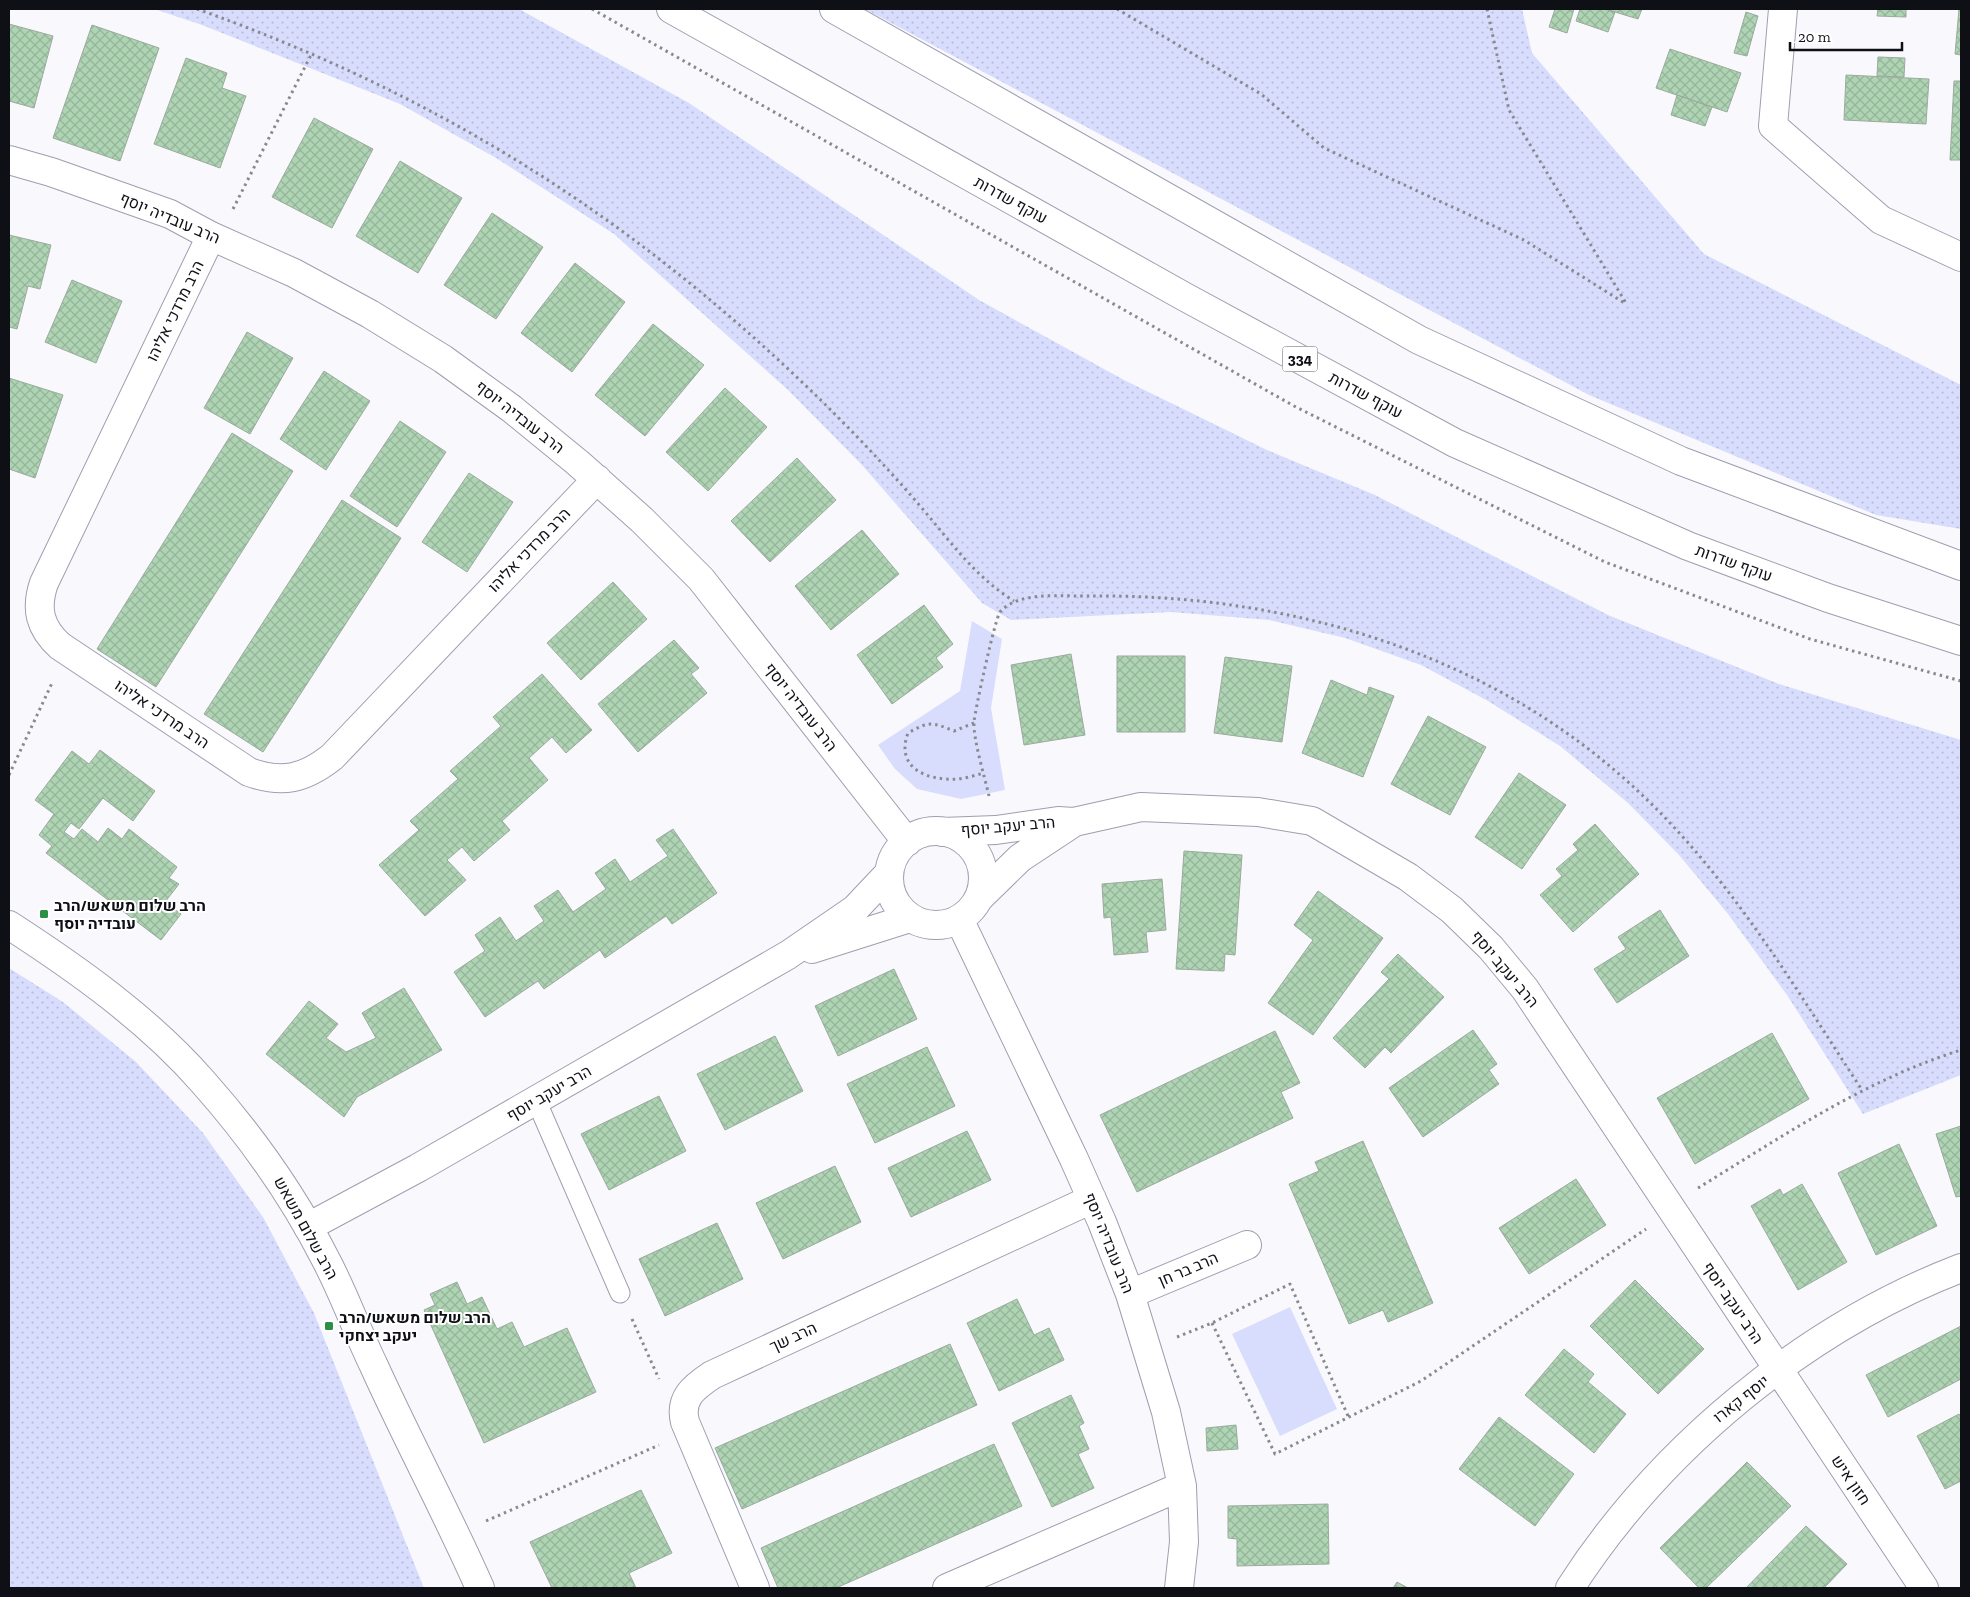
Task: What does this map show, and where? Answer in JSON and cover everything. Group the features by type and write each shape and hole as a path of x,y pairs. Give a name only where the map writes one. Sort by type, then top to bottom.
{"street":[{"name":"עוקף שדרות","path":"671,9 1186,297 1455,442 1688,546 1828,598 1961,641"},
{"path":"834,9 1419,340 1681,461 1944,562 1961,566"},
{"path":"1783,9 1774,126 1881,220 1961,257"},
{"name":"הרב עובדיה יוסף","path":"9,160 51,172 170,214 214,237 294,273 370,314 435,354 512,409 642,520 701,579 907,842"},
{"name":"הרב מרדכי אליהו","path":"214,237 41,591 39,607 41,621 54,640 67,651 249,772 270,778 291,778 302,775 322,764 336,752 596,479"},
{"name":"הרב יעקב יוסף","path":"942,832 996,830 1058,821 1074,822 1141,807 1258,812 1312,821 1408,877 1452,910 1472,929 1491,948 1525,989 1778,1371"},
{"name":"הרב יעקב יוסף","path":"979,898 1020,858 1074,822"},
{"path":"942,832 962,839 977,856 983,877 979,898 970,910 959,919 944,924 930,925 910,918 895,901 889,887 889,873 893,859 907,842 920,834 942,832"},
{"name":"הרב יעקב יוסף","path":"308,1226 418,1168 788,955 855,909 889,873"},
{"name":"הרב יעקב יוסף","path":"788,955 853,937 910,918"},
{"name":"הרב עובדיה יוסף","path":"959,919 1092,1199 1130,1294 1166,1412 1182,1486 1184,1542 1179,1588"},
{"name":"הרב שלום משאש","path":"9,926 47,950 129,1010 202,1080 270,1165 327,1260 374,1367 456,1534 480,1588"},
{"name":"הרב שך","path":"684,1405 692,1390 712,1375 1092,1199"},
{"name":"הרב בר חן","path":"1130,1294 1247,1245"},
{"name":"יוסף קארו","path":"1570,1588 1610,1530 1660,1471 1715,1419 1778,1371 1871,1310 1921,1284 1961,1268"},
{"name":"חזון איש","path":"1778,1371 1924,1588"},
{"path":"684,1405 684,1415 690,1432 755,1588"},
{"path":"947,1588 1182,1486"}],"lane":[{"path":"536,1100 620,1293"}],"path":[{"path":"197,9 312,53 381,84 461,126 580,200 651,251 760,342 820,399 914,500 973,570 993,588 1014,601"},
{"path":"1117,9 1261,94 1324,148 1524,240 1626,304 1509,110 1487,9"},
{"path":"214,237 312,53"},
{"path":"996,830 974,723 998,614 1014,601 1042,597 1144,596 1239,605 1336,626 1409,649 1483,683 1550,723 1603,761 1664,815 1711,867 1750,920 1862,1090"},
{"path":"9,775 67,651"},
{"path":"974,723 954,731 933,722 923,724 908,733 904,744 904,755 916,771 944,779 960,779 984,773"},
{"path":"1212,1323 1275,1454 1421,1381 1644,1231 1669,1207 1823,1110 1927,1060 1961,1050"},
{"path":"1146,1349 1212,1323 1290,1284 1348,1416"},
{"path":"620,1293 660,1380 684,1405"},
{"path":"456,1534 690,1432"}],"shaded area":[{"path":"154,9 519,9 689,103 979,300 1124,380 1267,450 1375,495 1608,615 1779,684 1961,740 1961,1075 1863,1114 1787,995 1728,914 1679,855 1628,803 1560,746 1488,701 1421,665 1345,638 1269,620 1171,612 1011,620 982,603 862,465 788,390 614,234 496,158 400,104 202,25"},
{"path":"865,9 1522,9 1532,53 1704,254 1961,385 1961,529 1876,515 1589,395"},
{"path":"972,621 1002,639 991,708 1005,790 961,799 917,789 895,769 878,745 960,691"},
{"path":"9,968 63,1002 136,1062 203,1133 263,1217 314,1313 424,1588 9,1588"},
{"path":"1290,1307 1337,1409 1280,1436 1232,1334"}],"building":[{"path":"1555,9 1574,9 1567,33 1549,27"},
{"path":"1580,9 1605,9 1615,12 1608,32 1576,21"},
{"path":"1605,9 1642,9 1638,19"},
{"path":"1878,9 1906,9 1906,17 1877,16"},
{"path":"1959,9 1961,9 1961,55 1955,54"},
{"path":"1746,12 1758,16 1747,56 1734,53"},
{"path":"9,24 53,36 34,108 9,101"},
{"path":"92,25 159,48 120,161 53,138"},
{"path":"1670,49 1741,73 1727,112 1656,88"},
{"path":"1878,57 1905,58 1904,77 1877,76"},
{"path":"186,58 227,73 222,88 246,96 220,168 154,144"},
{"path":"1846,75 1929,79 1926,124 1844,120"},
{"path":"1954,81 1961,81 1961,160 1950,160"},
{"path":"1677,95 1712,107 1705,126 1671,115"},
{"path":"314,118 373,149 332,228 272,197"},
{"path":"400,161 462,198 418,273 356,236"},
{"path":"492,213 543,247 496,319 444,285"},
{"path":"9,235 51,245 40,289 28,286 17,329 9,327"},
{"path":"575,263 625,302 572,372 521,333"},
{"path":"72,280 122,301 96,363 45,342"},
{"path":"653,324 704,365 645,436 595,395"},
{"path":"247,332 293,358 250,434 204,408"},
{"path":"324,371 370,401 326,470 280,439"},
{"path":"9,378 63,395 35,478 9,469"},
{"path":"725,388 767,427 708,491 666,452"},
{"path":"400,421 446,452 397,527 350,496"},
{"path":"232,433 293,471 156,687 97,649"},
{"path":"797,458 836,500 770,562 731,521"},
{"path":"469,473 513,502 467,572 422,542"},
{"path":"342,500 401,538 263,752 204,714"},
{"path":"862,530 899,574 831,630 795,586"},
{"path":"613,582 647,619 581,680 547,643"},
{"path":"924,605 953,644 936,658 943,667 892,704 857,655"},
{"path":"674,640 699,668 691,674 707,693 638,752 598,704"},
{"path":"1071,654 1085,735 1024,745 1011,665"},
{"path":"1117,656 1185,656 1185,732 1117,732"},
{"path":"1225,657 1292,666 1282,742 1214,733"},
{"path":"542,674 592,730 566,753 552,737 529,758 548,780 502,821 510,830 474,861 462,847 447,860 466,880 425,916 379,865 419,830 410,821 458,779 450,771 501,726 493,717"},
{"path":"1331,680 1367,695 1369,687 1394,696 1363,777 1302,753"},
{"path":"1428,716 1486,747 1450,815 1391,784"},
{"path":"100,750 155,791 133,821 103,798 79,829 71,823 64,832 74,839 82,829 98,842 108,828 122,839 129,829 177,867 169,878 179,884 165,902 181,914 161,940 46,853 52,846 39,835 54,814 35,800 72,751 89,764"},
{"path":"1519,773 1566,805 1522,869 1475,837"},
{"path":"1595,824 1639,874 1573,932 1540,895 1562,876 1556,869 1578,850 1573,844"},
{"path":"673,829 717,893 672,924 666,916 605,958 600,950 544,989 538,981 485,1017 454,972 485,951 475,935 500,917 516,941 544,921 534,906 558,890 573,912 606,889 595,873 615,859 630,882 668,856 656,840"},
{"path":"1184,851 1242,855 1235,955 1225,954 1224,971 1176,969"},
{"path":"1162,879 1166,930 1146,932 1148,952 1114,955 1111,917 1104,918 1102,884"},
{"path":"1318,891 1383,938 1313,1035 1268,1003 1313,940 1294,925"},
{"path":"1660,910 1689,956 1617,1003 1594,969 1626,949 1618,937"},
{"path":"1398,954 1444,997 1391,1053 1385,1047 1365,1068 1333,1038 1389,979 1381,972"},
{"path":"894,969 917,1019 838,1056 815,1006"},
{"path":"404,988 442,1050 357,1097 344,1117 266,1054 309,1001 338,1024 326,1038 346,1052 376,1038 362,1013"},
{"path":"1473,1030 1497,1064 1489,1070 1499,1084 1423,1137 1389,1088"},
{"path":"1275,1031 1300,1083 1281,1092 1293,1118 1137,1192 1100,1115"},
{"path":"1772,1033 1809,1099 1695,1164 1657,1098"},
{"path":"775,1036 803,1091 725,1130 697,1074"},
{"path":"927,1047 955,1106 875,1143 847,1084"},
{"path":"659,1096 686,1151 609,1190 581,1134"},
{"path":"1961,1126 1961,1196 1956,1197 1936,1134"},
{"path":"967,1131 991,1180 911,1217 888,1168"},
{"path":"1363,1141 1433,1303 1388,1322 1383,1310 1349,1324 1289,1184 1319,1171 1315,1162"},
{"path":"1899,1144 1937,1226 1876,1255 1838,1173"},
{"path":"835,1166 861,1222 783,1259 756,1203"},
{"path":"1576,1179 1606,1225 1529,1274 1499,1228"},
{"path":"1802,1184 1847,1262 1798,1290 1751,1206 1780,1189 1783,1195"},
{"path":"717,1223 743,1279 665,1316 639,1259"},
{"path":"1635,1280 1704,1349 1658,1394 1590,1326"},
{"path":"457,1282 467,1304 482,1297 497,1329 512,1322 524,1347 567,1328 596,1392 484,1443 424,1310 435,1305 430,1294"},
{"path":"1017,1299 1034,1335 1049,1328 1064,1360 999,1391 967,1323"},
{"path":"1961,1326 1961,1379 1888,1417 1866,1375"},
{"path":"950,1344 977,1405 742,1509 715,1448"},
{"path":"1564,1349 1594,1374 1588,1382 1626,1414 1594,1453 1525,1395"},
{"path":"1071,1395 1084,1423 1079,1426 1089,1449 1078,1454 1094,1488 1052,1507 1012,1423"},
{"path":"1959,1414 1961,1418 1961,1481 1945,1489 1917,1436"},
{"path":"1499,1417 1574,1474 1535,1526 1459,1469"},
{"path":"1236,1425 1238,1449 1207,1451 1206,1428"},
{"path":"994,1444 1022,1506 836,1588 778,1588 761,1548"},
{"path":"1747,1462 1791,1506 1706,1588 1699,1588 1660,1548"},
{"path":"641,1490 672,1553 629,1573 636,1588 552,1588 530,1542"},
{"path":"1328,1504 1329,1564 1237,1566 1237,1539 1228,1538 1228,1506"},
{"path":"1806,1526 1847,1564 1824,1588 1746,1588"},
{"path":"1397,1582 1408,1588 1393,1588"}],"place":[{"name":"הרב שלום משאש/הרב עובדיה יוסף","path":"44,914"},
{"name":"הרב שלום משאש/הרב יעקב יצחקי","path":"329,1326"}]}
